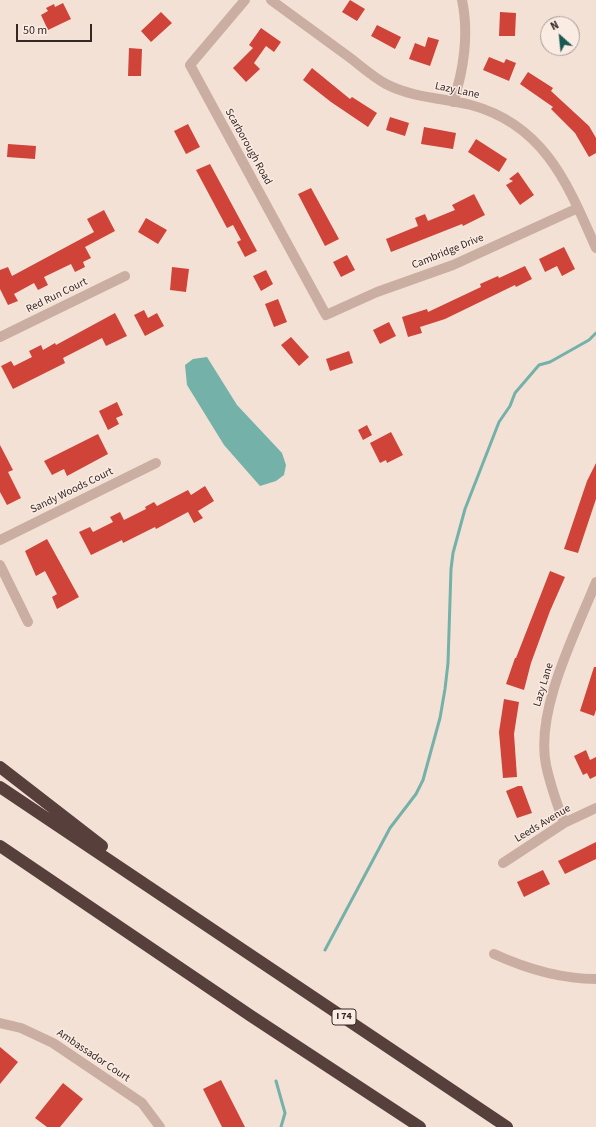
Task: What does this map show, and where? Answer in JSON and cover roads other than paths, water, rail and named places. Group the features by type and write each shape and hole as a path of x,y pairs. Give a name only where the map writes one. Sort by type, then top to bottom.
{"highway":[{"path":"0,767 182,908"},
{"name":"I 74","path":"0,787 507,1127"},
{"path":"0,846 420,1127"}],"street":[{"name":"Scarborough Road","path":"244,0 190,65 326,315"},
{"name":"Lazy Lane","path":"270,0 386,84 421,96 489,111 508,121 527,134 543,149 556,165 596,248"},
{"path":"453,102 464,53 465,31 462,0"},
{"name":"Cambridge Drive","path":"326,315 377,292 453,265 578,208"},
{"name":"Red Run Court","path":"0,337 125,276"},
{"name":"Sandy Woods Court","path":"0,540 156,463"},
{"path":"0,565 28,622"},
{"name":"Lazy Lane","path":"564,823 546,764 545,734 550,700 596,582"},
{"name":"Leeds Avenue","path":"503,863 564,823 596,808"},
{"path":"494,954 520,966 547,974 576,979 596,979"},
{"name":"Ambassador Court","path":"0,1023 21,1028 53,1043 142,1103 160,1127"}],"water":[{"path":"207,357 237,405 282,453 286,465 284,475 276,481 260,486 224,445 187,385 185,365 193,359"}],"waterway":[{"path":"325,950 390,828 416,794 423,780 440,718 445,689 448,663 451,569 453,553 465,509 499,422 510,406 515,393 539,365 550,362 589,340 596,333"},
{"path":"276,1081 285,1113 281,1127"}]}
